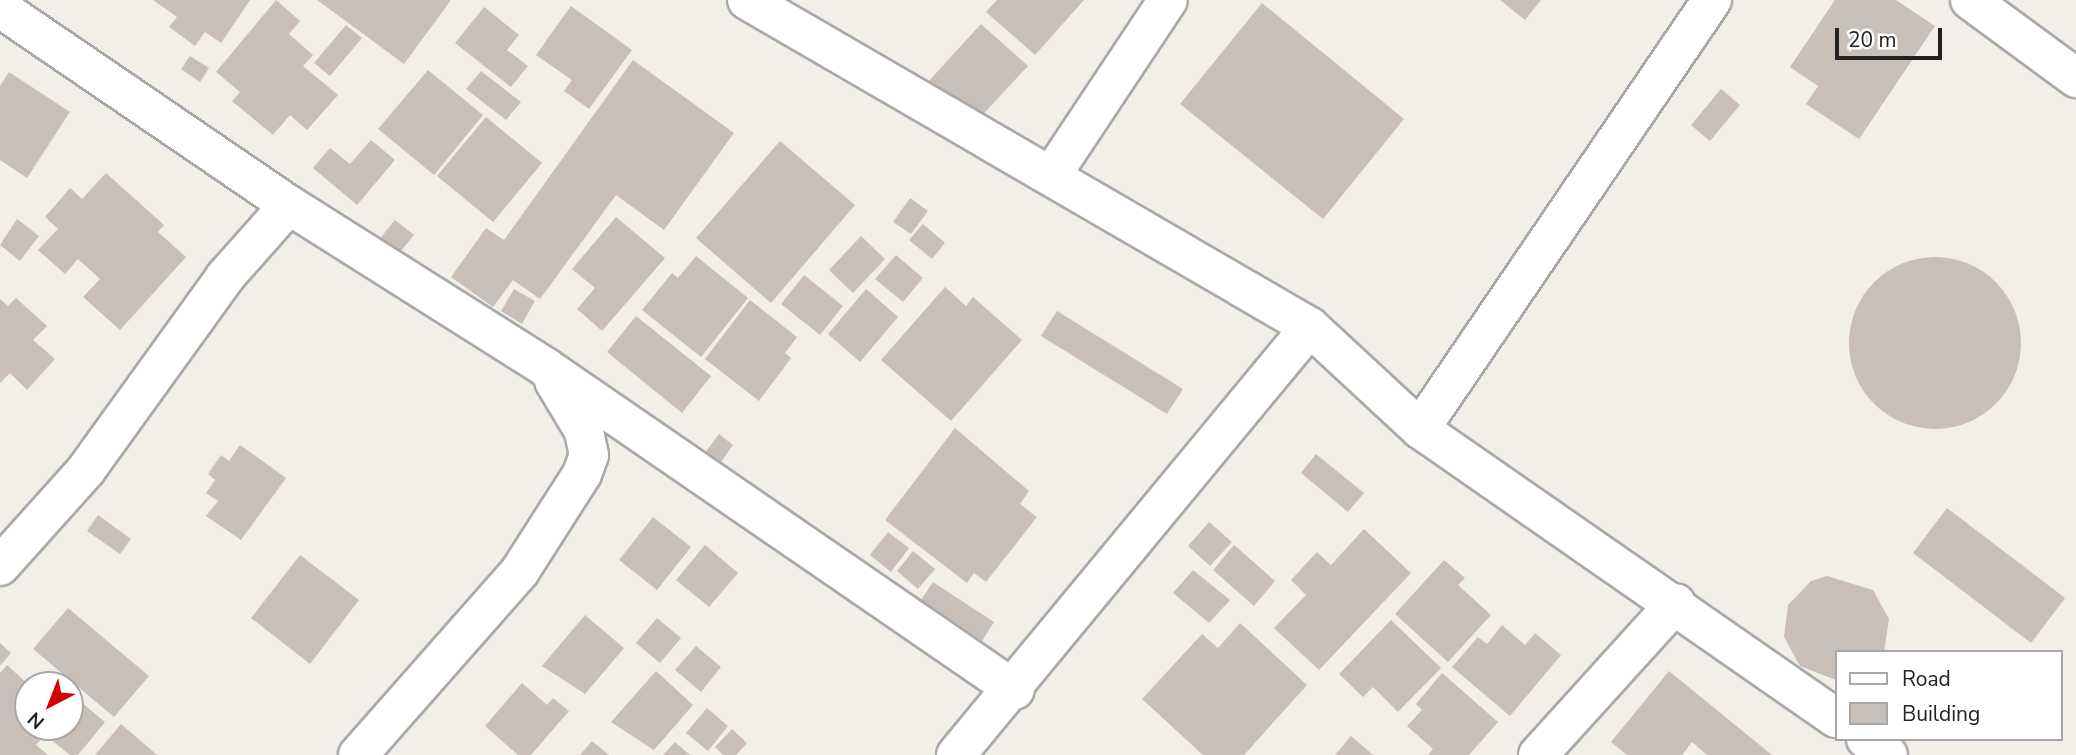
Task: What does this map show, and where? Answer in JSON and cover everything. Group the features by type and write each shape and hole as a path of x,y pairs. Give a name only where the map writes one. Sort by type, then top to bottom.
{"street":[{"path":"747,0 1310,327 1420,429 1676,603 1834,717"},
{"path":"1051,176 1168,0"},
{"path":"1420,429 1712,0"},
{"path":"1970,0 2076,78"},
{"path":"0,8 289,205 545,367 1015,690"},
{"path":"0,566 86,470 225,277 289,205"},
{"path":"956,755 1015,690 1310,327"},
{"path":"358,755 520,571 582,474 589,456 584,431 545,367"},
{"path":"1538,755 1676,603"},
{"path":"1869,741 1888,755"}],"building":[{"path":"153,0 250,0 221,43 205,32 195,46 169,27 177,17"},
{"path":"276,0 300,21 289,34 313,55 303,66 338,95 307,130 290,115 273,135 232,101 240,92 216,72"},
{"path":"317,0 451,0 404,64"},
{"path":"997,0 1084,0 1035,55 986,12"},
{"path":"1500,0 1541,0 1525,20"},
{"path":"1835,0 1896,0 1935,26 1859,139 1806,104 1818,86 1790,67"},
{"path":"1262,3 1404,119 1323,219 1180,104"},
{"path":"571,6 632,50 589,109 564,91 572,80 536,55"},
{"path":"484,7 519,35 507,50 528,66 511,87 455,43"},
{"path":"981,24 1028,66 973,125 927,83"},
{"path":"346,25 362,38 330,76 314,63"},
{"path":"190,56 209,68 200,82 181,69"},
{"path":"633,60 734,133 664,230 616,195 540,299 513,280 493,307 451,277 486,228 504,240"},
{"path":"428,70 483,115 434,175 378,129"},
{"path":"481,71 521,102 506,120 466,89"},
{"path":"9,72 70,112 27,178 0,160 0,86"},
{"path":"1721,89 1740,105 1710,141 1691,125"},
{"path":"486,117 542,163 493,222 437,176"},
{"path":"371,140 395,160 357,205 313,168 330,148 350,164"},
{"path":"780,141 855,205 771,303 696,238"},
{"path":"106,173 164,225 158,232 186,257 120,330 83,297 100,279 78,259 65,274 38,250 58,229 45,217 70,188 82,199"},
{"path":"910,198 928,211 911,234 893,222"},
{"path":"616,217 665,258 602,331 577,309 595,288 572,269"},
{"path":"17,219 39,236 20,261 0,245"},
{"path":"395,220 414,235 400,252 381,237"},
{"path":"923,224 945,243 932,259 909,240"},
{"path":"861,236 885,259 853,293 829,270"},
{"path":"896,255 923,278 903,302 875,279"},
{"path":"696,256 748,298 701,357 642,310 672,273 678,278"},
{"path":"1935,257 1968,263 1996,282 2015,310 2021,343 2015,376 1996,404 1968,423 1935,429 1902,423 1874,404 1855,376 1849,343 1855,310 1874,282 1902,263"},
{"path":"804,275 843,306 820,335 781,304"},
{"path":"945,287 966,306 973,297 1022,340 951,421 881,360"},
{"path":"514,289 535,301 522,324 501,311"},
{"path":"866,289 898,317 860,362 828,334"},
{"path":"16,298 47,326 33,340 55,359 27,390 10,373 0,383 0,299 8,306"},
{"path":"750,300 797,337 785,353 791,358 759,401 705,359"},
{"path":"1057,311 1183,389 1167,414 1041,336"},
{"path":"636,316 711,376 682,413 607,352"},
{"path":"955,428 1029,491 1020,504 1037,517 986,582 974,573 967,583 885,520"},
{"path":"719,434 733,445 719,465 704,454"},
{"path":"240,445 286,478 241,540 206,516 218,501 206,493 215,480 208,474 221,455 229,461"},
{"path":"1316,454 1364,493 1348,512 1301,473"},
{"path":"1947,508 2065,598 2031,643 1913,553"},
{"path":"98,515 131,539 120,554 87,531"},
{"path":"653,517 691,547 657,590 619,560"},
{"path":"1209,522 1232,542 1210,566 1188,546"},
{"path":"1364,529 1411,573 1319,670 1274,628 1306,595 1291,580 1317,552 1331,565"},
{"path":"888,532 909,548 891,572 870,555"},
{"path":"705,545 738,573 709,607 676,580"},
{"path":"1234,545 1275,581 1254,606 1213,570"},
{"path":"913,551 935,569 918,589 897,571"},
{"path":"300,555 359,600 310,664 251,618"},
{"path":"1444,560 1465,578 1458,585 1491,615 1448,662 1395,614"},
{"path":"1193,570 1230,600 1209,623 1173,593"},
{"path":"1827,576 1873,590 1889,619 1884,650 1834,650 1834,679 1800,666 1784,637 1788,605 1811,581"},
{"path":"933,582 994,622 982,641 921,600"},
{"path":"68,608 149,676 114,717 84,692 84,671 59,671 33,649"},
{"path":"585,615 624,648 585,694 542,666"},
{"path":"657,618 681,638 660,663 636,643"},
{"path":"1391,620 1441,668 1398,712 1373,687 1363,697 1339,674"},
{"path":"1240,623 1307,685 1244,755 1203,755 1142,699 1202,634 1218,648"},
{"path":"1502,625 1525,645 1535,633 1561,655 1510,716 1452,667 1478,637 1487,644"},
{"path":"0,643 11,653 0,666"},
{"path":"696,646 721,667 701,692 675,670"},
{"path":"7,665 14,671 14,741 39,741 36,745 48,755 0,755 0,673"},
{"path":"656,671 693,705 654,750 611,722"},
{"path":"1669,671 1772,755 1707,755 1692,742 1682,755 1627,755 1611,742"},
{"path":"1442,673 1498,722 1469,755 1428,755 1433,749 1407,726 1422,710 1416,704"},
{"path":"522,683 547,705 553,698 569,711 531,755 518,755 485,726"},
{"path":"84,704 105,722 78,755 70,755 52,741 84,741"},
{"path":"707,708 728,726 708,751 686,733"},
{"path":"121,724 157,755 95,755"},
{"path":"732,729 747,743 736,755 723,755 715,747"},
{"path":"1351,736 1373,755 1335,755"},
{"path":"592,741 609,755 580,755"},
{"path":"675,742 690,755 663,755"}]}
